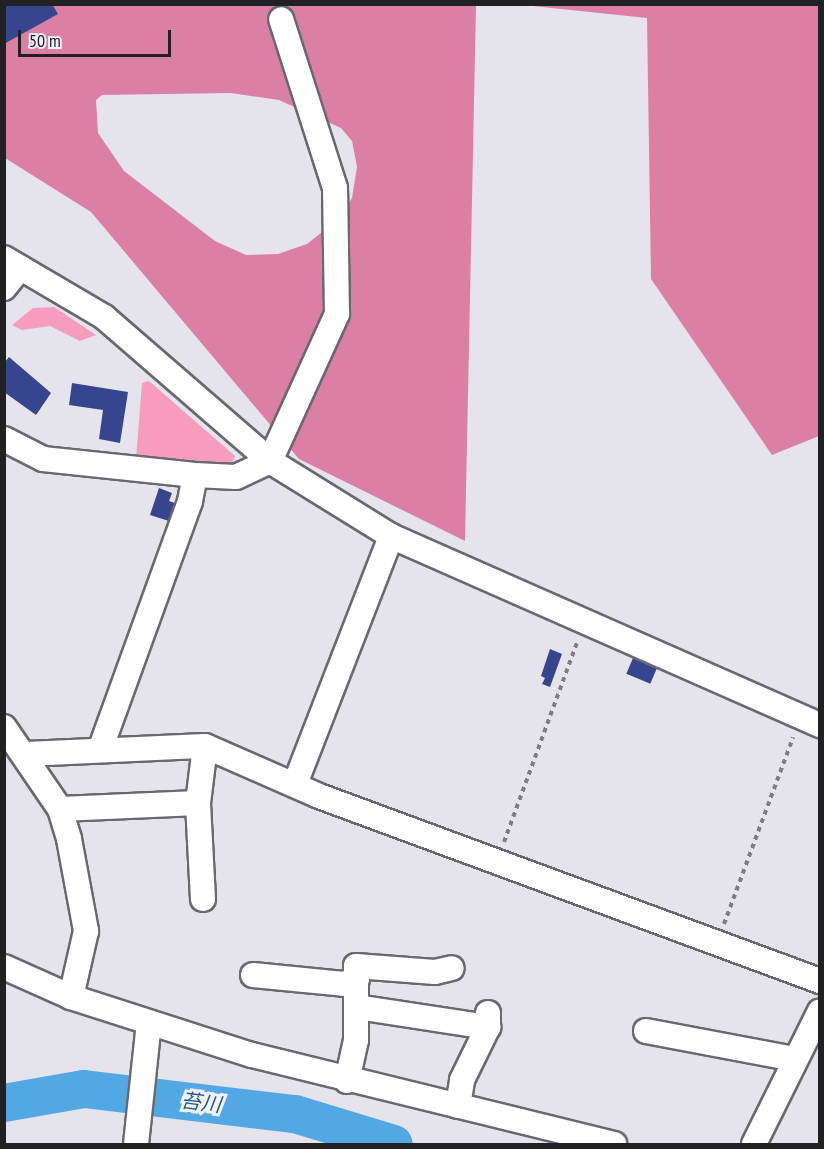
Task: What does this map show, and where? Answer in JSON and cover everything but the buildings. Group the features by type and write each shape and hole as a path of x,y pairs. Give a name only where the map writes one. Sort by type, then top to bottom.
{"street":[{"path":"4,439 44,459 195,475 236,477 270,461 337,314 335,188 281,19"},
{"path":"4,288 12,263 104,317 270,461 392,536 810,721"},
{"path":"100,750 190,501 195,475"},
{"path":"295,784 392,536"},
{"path":"4,727 26,754 60,809 86,931 72,997"},
{"path":"202,899 198,803 205,746"},
{"path":"26,754 205,746 496,863 819,981"},
{"path":"60,809 198,803"},
{"path":"347,1081 356,1040 356,966 435,972 452,968"},
{"path":"4,967 72,997 149,1023 347,1081 614,1144"},
{"path":"253,975 344,984 357,979"},
{"path":"357,1007 488,1019 462,1080 458,1106"},
{"path":"754,1144 819,1011"},
{"path":"136,1144 149,1023"},
{"path":"646,1031 794,1059"}],"path":[{"path":"496,863 585,620"},
{"path":"717,942 810,721"}],"shaded area":[{"path":"4,5 476,5 465,541 299,459 91,212 5,158","holes":["231,93 279,100 341,128 352,141 357,167 352,198 341,217 307,244 278,254 246,255 215,241 124,171 98,133 96,100 102,95"]},
{"path":"523,5 819,5 819,436 772,455 651,279 647,18"},
{"path":"54,307 96,335 80,341 50,326 22,330 12,325 33,308"},
{"path":"149,381 235,456 231,465 136,459 142,383"}],"waterway":[{"name":"苔川","path":"4,1103 84,1089 295,1114 394,1144"}]}
